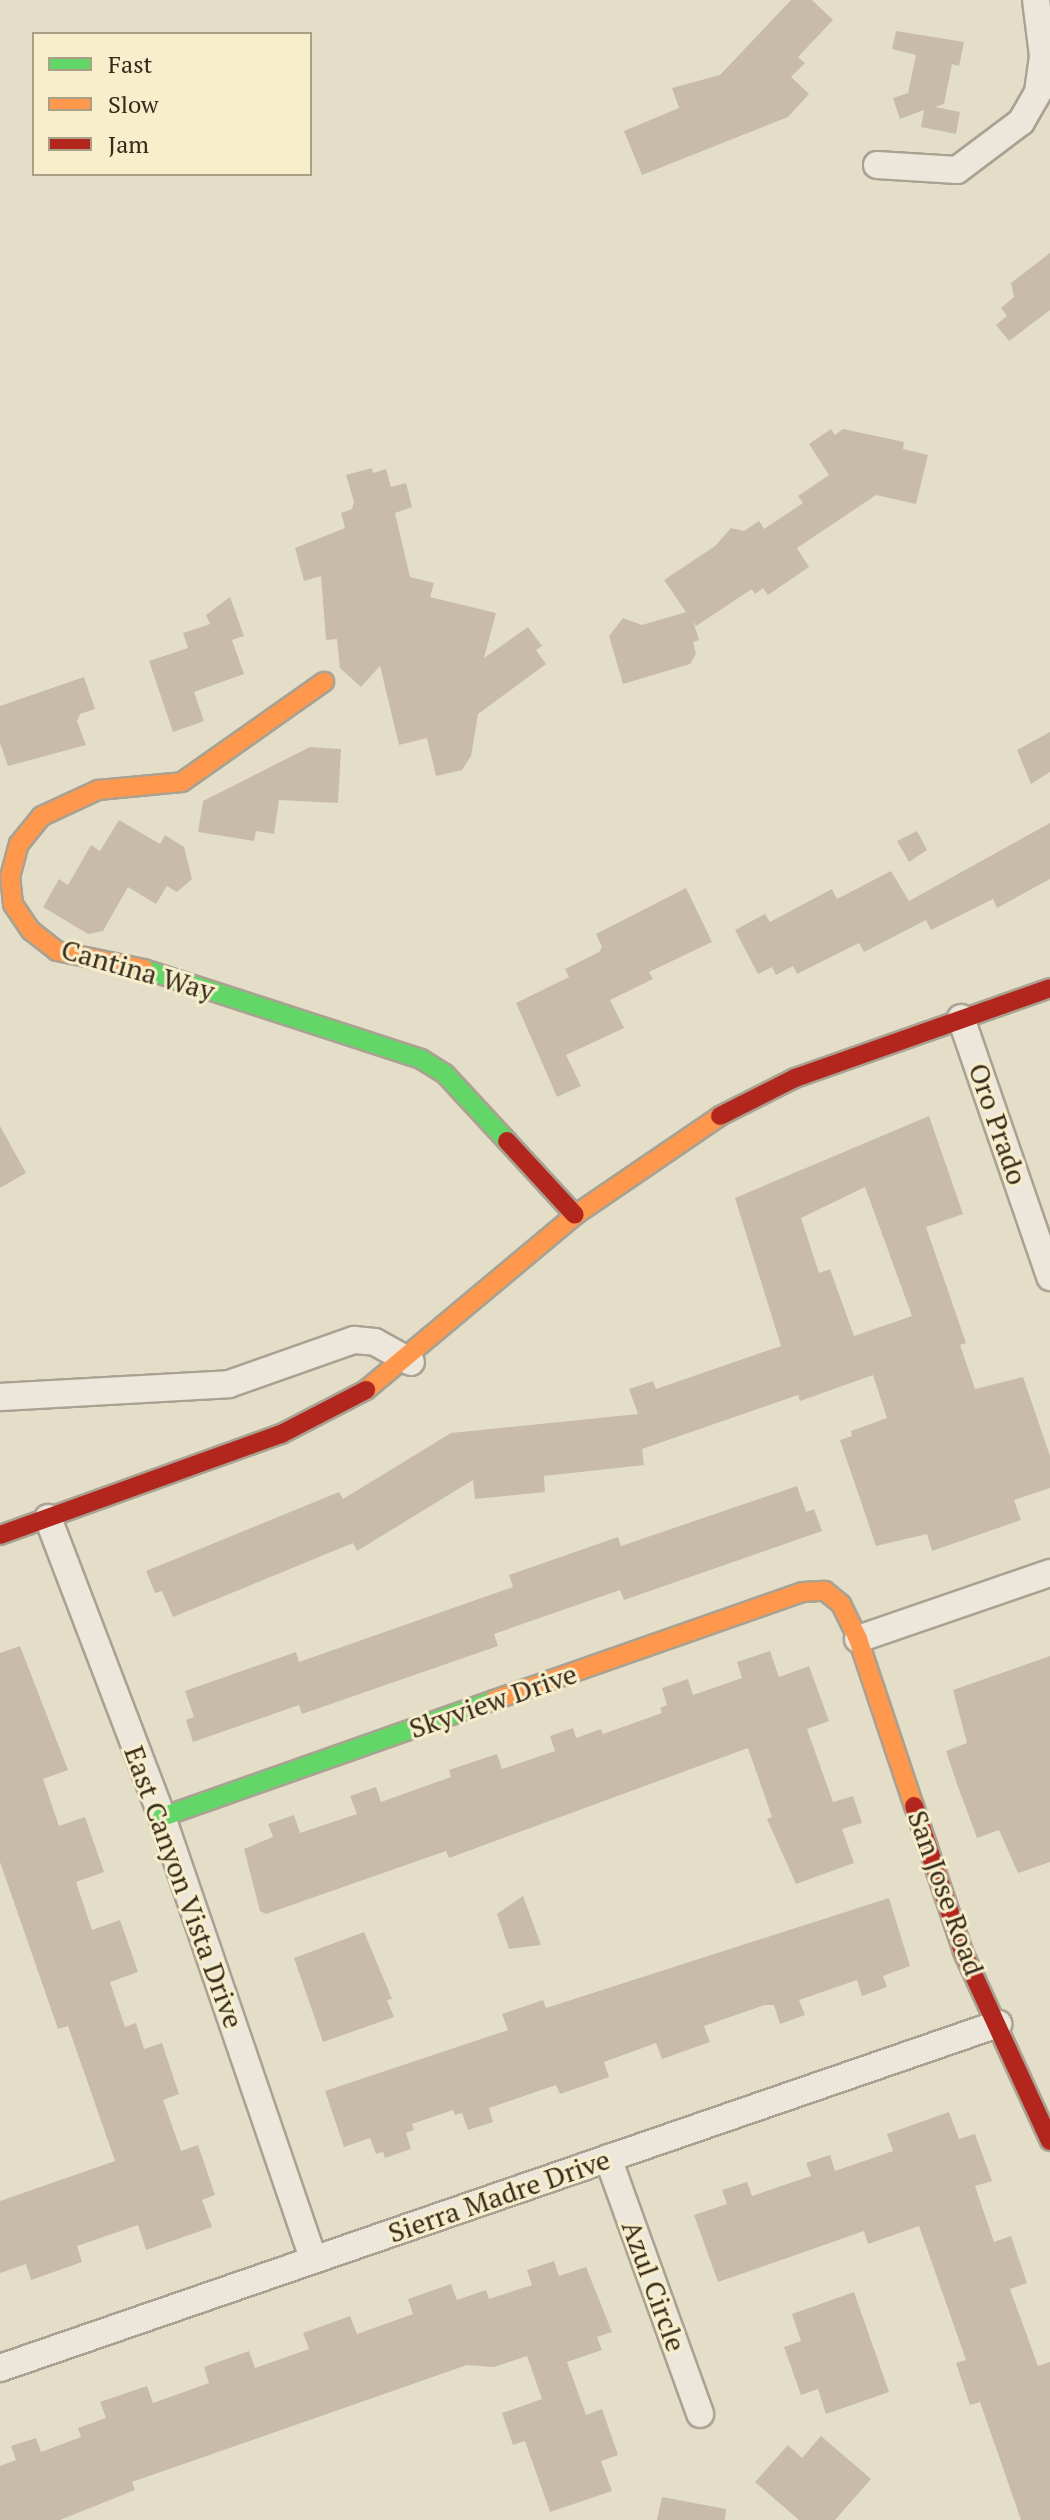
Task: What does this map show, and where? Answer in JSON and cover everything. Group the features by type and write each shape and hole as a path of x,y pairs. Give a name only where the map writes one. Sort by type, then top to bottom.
{"street":[{"path":"877,165 957,170 1021,122 1038,92 1043,56 1036,0"},
{"name":"Cantina Way","path":"324,682 182,782 98,790 42,816 19,844 10,877 13,904 31,931 57,951 151,970 421,1059 445,1074 575,1215"},
{"path":"0,1535 281,1434 411,1362 575,1215 725,1113 795,1078 1050,988"},
{"name":"Oro Prado","path":"961,1018 1050,1277"},
{"path":"0,1397 229,1384 354,1340 375,1342 411,1362"},
{"name":"East Canyon Vista Drive","path":"48,1518 162,1817 314,2260"},
{"path":"858,1639 1050,1573"},
{"name":"Skyview Drive","path":"162,1817 803,1592 825,1591"},
{"name":"San Jose Road","path":"825,1591 841,1604 858,1639 963,1952 1050,2141"},
{"name":"Sierra Madre Drive","path":"0,2368 998,2024"},
{"name":"Azul Circle","path":"608,2158 700,2414"}],"building":[{"path":"791,0 812,0 833,20 798,57 805,63 791,77 809,94 788,117 642,175 624,131 679,108 672,88 720,75"},
{"path":"896,31 964,42 959,66 952,64 944,104 935,107 960,112 956,134 921,127 924,110 900,119 893,98 908,93 916,55 892,49"},
{"path":"1050,253 1050,310 1009,341 996,325 1007,316 1001,308 1014,297 1011,283"},
{"path":"831,429 835,435 843,429 904,442 903,449 928,455 916,504 876,495 797,548 809,567 768,595 763,588 755,594 752,589 696,626 693,621 699,640 693,642 696,654 690,664 623,684 609,636 623,618 642,625 686,612 664,580 715,546 731,528 744,531 759,521 764,529 803,503 798,496 829,475 809,444"},
{"path":"372,468 373,473 386,469 391,487 406,483 412,507 395,513 410,577 434,583 430,597 496,613 484,658 528,627 542,646 536,650 546,664 478,714 471,756 462,770 436,776 427,738 399,745 380,666 361,687 340,668 337,639 326,640 321,576 304,581 295,548 345,528 341,513 352,509 354,502 346,475"},
{"path":"230,597 244,636 232,640 244,674 194,692 204,721 173,732 149,661 188,648 183,633 210,624 206,615"},
{"path":"84,677 95,709 80,714 77,721 86,745 8,766 0,743 0,706"},
{"path":"1050,732 1050,772 1031,784 1017,750"},
{"path":"310,747 341,749 338,803 279,800 274,834 256,831 254,841 198,832 203,801"},
{"path":"119,820 160,844 165,835 184,847 192,879 177,892 167,886 156,904 128,887 103,931 88,934 43,907 59,879 68,885 91,845 100,851"},
{"path":"1050,823 1050,879 997,908 993,899 931,930 926,920 864,952 859,943 797,974 793,966 776,975 772,967 758,974 735,930 765,914 770,922 832,889 837,899 891,871 909,901"},
{"path":"917,831 927,850 909,862 897,841"},
{"path":"686,888 712,942 649,972 653,979 610,1000 624,1028 566,1055 581,1086 557,1097 516,1003 569,977 565,969 599,952 602,947 596,934"},
{"path":"929,1116 963,1214 926,1227 966,1343 960,1345 975,1389 1023,1377 1050,1456 1050,1488 1014,1500 1021,1520 932,1551 927,1534 876,1546 840,1440 852,1436 851,1431 887,1418 873,1375 800,1401 798,1395 642,1449 644,1465 544,1476 545,1492 475,1499 473,1480 357,1551 353,1543 173,1617 162,1591 155,1593 146,1571 339,1492 343,1499 451,1433 638,1414 629,1389 653,1381 656,1389 781,1346 735,1198","holes":["865,1187 912,1316 854,1336 830,1269 819,1273 801,1218"]},
{"path":"0,1126 26,1173 0,1188"},
{"path":"797,1486 806,1512 814,1509 822,1531 624,1600 620,1590 494,1634 498,1646 302,1714 299,1705 193,1742 186,1720 194,1717 185,1691 296,1652 299,1662 513,1587 509,1575 618,1537 621,1546"},
{"path":"20,1646 68,1770 43,1779 59,1826 85,1817 104,1872 76,1882 92,1930 120,1920 138,1972 110,1982 125,2027 136,2023 144,2049 162,2043 179,2094 163,2100 181,2151 198,2145 215,2195 202,2200 212,2227 146,2250 138,2225 77,2246 82,2262 31,2280 26,2264 0,2273 0,2201 115,2161 68,2026 58,2029 0,1862 0,1653"},
{"path":"770,1651 779,1677 809,1666 829,1721 807,1729 833,1802 853,1796 862,1823 842,1829 854,1863 796,1884 767,1819 772,1817 748,1748 449,1858 446,1851 266,1914 260,1911 244,1849 273,1837 268,1824 294,1815 300,1833 357,1814 350,1796 376,1787 381,1802 451,1777 449,1770 497,1754 502,1769 555,1751 550,1736 573,1728 576,1738 601,1729 603,1734 662,1713 660,1708 667,1705 662,1688 688,1679 693,1695 742,1678 737,1662"},
{"path":"1050,1656 1050,1862 1018,1873 999,1830 977,1838 957,1784 946,1751 967,1743 953,1690"},
{"path":"523,1896 541,1945 509,1949 497,1914"},
{"path":"889,1898 910,1966 883,1976 887,1987 862,1996 857,1980 799,2000 805,2015 780,2024 774,2005 765,2005 704,2026 710,2042 662,2059 656,2043 604,2062 609,2077 560,2094 556,2085 489,2108 493,2122 468,2130 462,2113 455,2115 453,2110 412,2124 414,2130 406,2133 411,2149 385,2158 383,2152 376,2154 370,2138 344,2147 325,2091 508,2030 502,2014 543,2000 546,2008"},
{"path":"364,1932 392,1999 387,2000 394,2017 323,2042 294,1958"},
{"path":"949,2112 959,2139 975,2134 992,2181 975,2186 994,2242 1011,2236 1027,2283 1010,2289 1038,2366 1050,2362 1050,2520 1021,2520 980,2402 970,2405 956,2363 966,2360 919,2226 868,2244 864,2231 718,2282 694,2215 727,2204 722,2190 747,2182 752,2196 811,2176 806,2163 830,2155 835,2171 893,2151 887,2134"},
{"path":"554,2261 559,2276 586,2267 612,2332 597,2337 602,2350 567,2362 586,2415 602,2409 618,2455 601,2461 612,2491 550,2512 525,2441 513,2445 502,2413 542,2399 527,2356 494,2367 467,2365 132,2482 135,2490 60,2520 0,2520 0,2466 16,2460 11,2446 36,2438 41,2452 81,2437 78,2428 106,2418 100,2402 147,2386 153,2403 209,2383 204,2367 249,2351 255,2368 309,2349 303,2333 350,2316 357,2334 413,2314 408,2299 451,2284 457,2300 486,2290 489,2299 532,2285 527,2270"},
{"path":"854,2292 889,2392 826,2414 818,2389 801,2395 784,2347 801,2341 792,2314"},
{"path":"821,2436 871,2479 835,2520 799,2520 755,2482 788,2445 802,2458"},
{"path":"662,2497 726,2509 725,2520 657,2520"}],"traffic: fast":[{"path":"144,969 421,1059 445,1074 507,1141"},
{"path":"162,1817 494,1700"}],"traffic: slow":[{"path":"144,969 57,951 31,931 13,904 10,877 19,844 42,816 98,790 182,782 324,682"},
{"path":"366,1390 575,1215 720,1116"},
{"path":"494,1700 803,1592 825,1591 841,1604 858,1639 914,1806"}],"traffic: jam":[{"path":"720,1116 795,1078 1050,988"},
{"path":"507,1141 575,1215"},
{"path":"0,1535 281,1434 366,1390"},
{"path":"914,1806 963,1952 1050,2141"}]}
